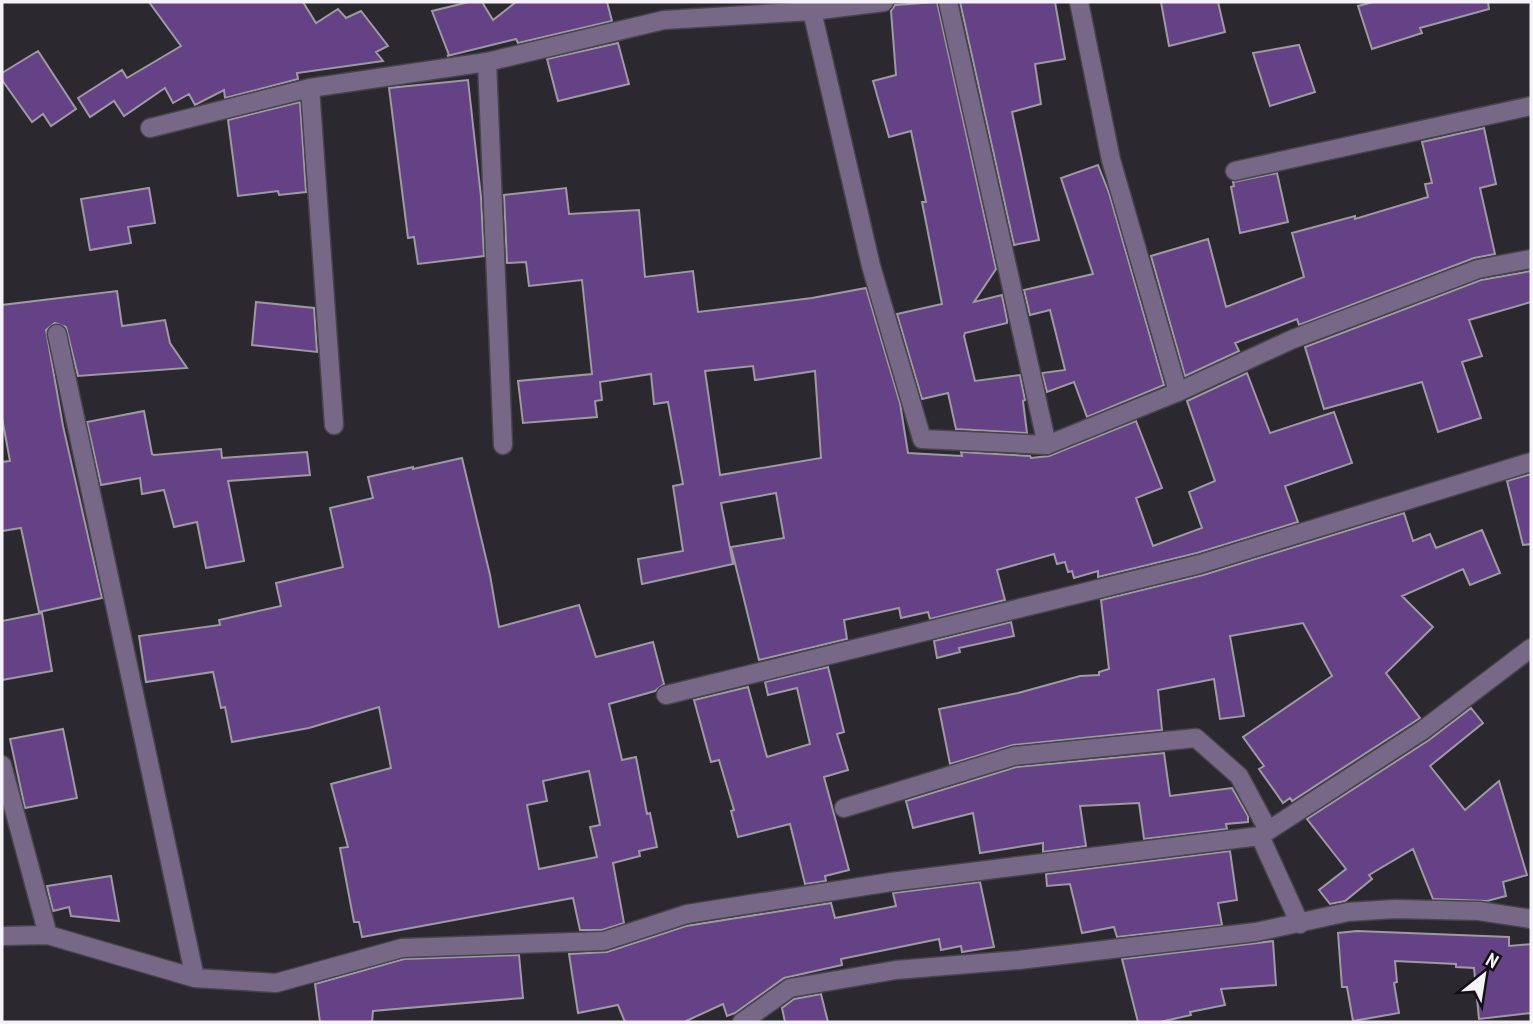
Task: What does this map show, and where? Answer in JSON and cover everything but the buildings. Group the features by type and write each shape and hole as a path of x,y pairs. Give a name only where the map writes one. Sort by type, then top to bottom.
{"street":[{"path":"150,128 310,88 486,62 664,20 812,11 884,2"},
{"path":"948,2 1047,445"},
{"path":"1079,2 1111,160 1178,392"},
{"path":"812,11 871,266 922,439 1047,445 1178,392 1293,339 1478,269 1531,259"},
{"path":"486,62 503,445"},
{"path":"310,88 334,425"},
{"path":"1235,172 1531,106"},
{"path":"57,334 195,978"},
{"path":"666,695 1200,564 1531,462"},
{"path":"2,936 48,935 195,978 276,983 402,948 604,941 687,914 891,882 1264,833 1423,730 1531,648"},
{"path":"844,808 1014,755 1196,738 1239,776 1300,924"},
{"path":"2,765 48,935"},
{"path":"742,1022 790,988 896,970 1019,960 1256,932 1348,912 1395,909 1479,911 1531,919"}]}
